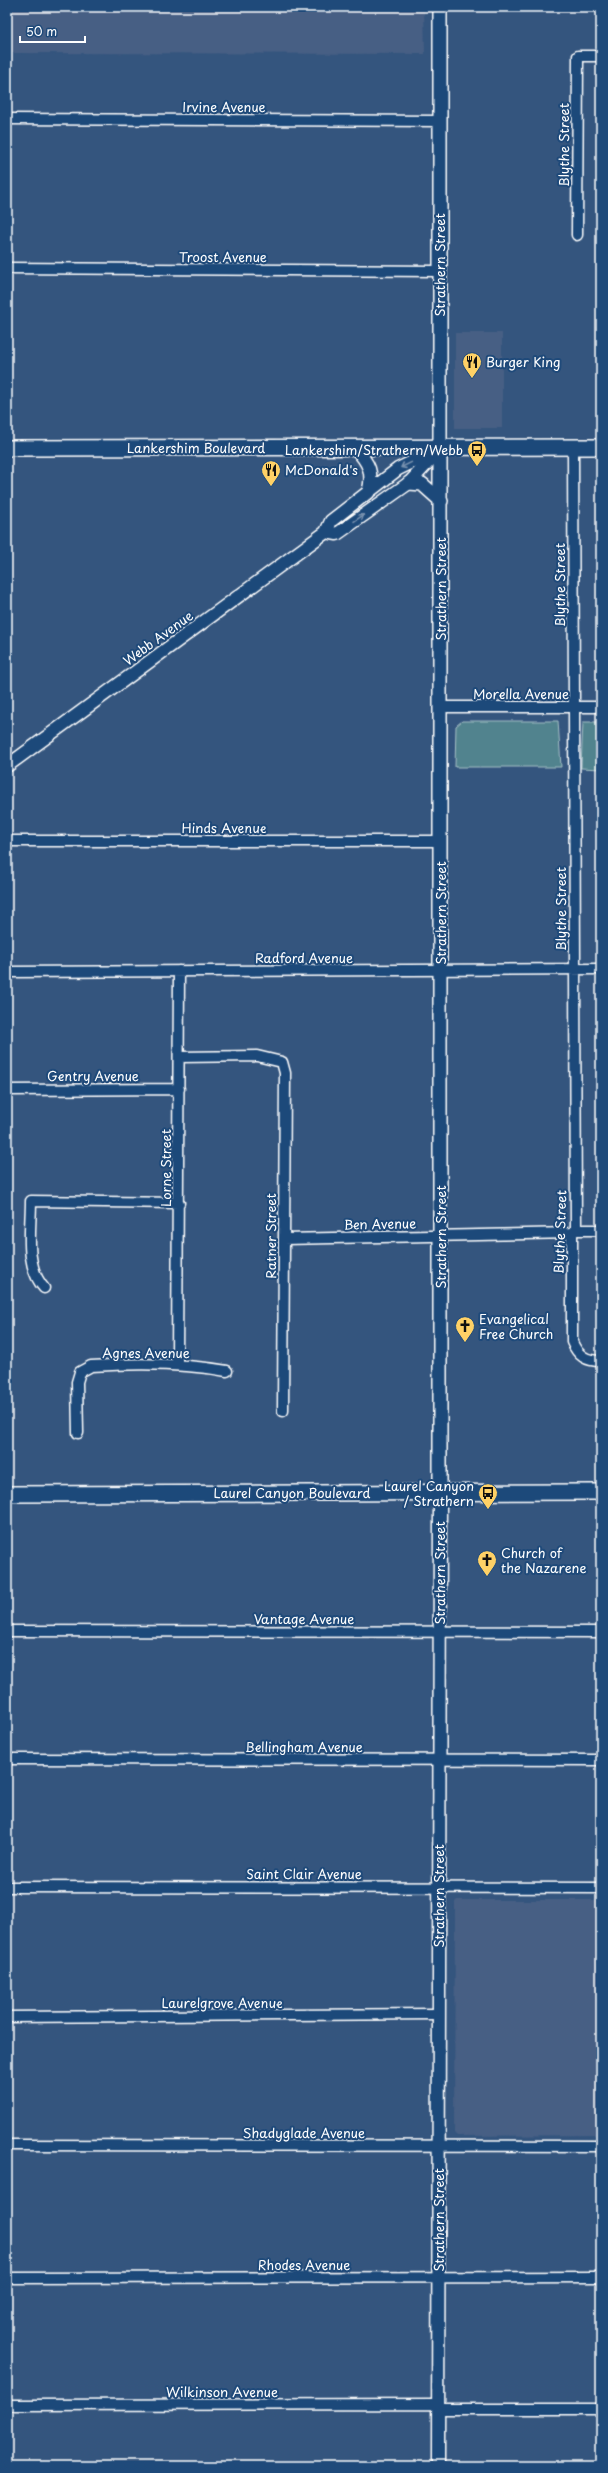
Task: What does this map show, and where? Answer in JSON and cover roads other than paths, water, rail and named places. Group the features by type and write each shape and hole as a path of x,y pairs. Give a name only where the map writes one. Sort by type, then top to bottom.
{"main road":[{"name":"Strathern Street","path":"440,7 440,1493"},
{"name":"Lankershim Boulevard","path":"7,448 601,447"},
{"path":"409,483 422,484 441,501"},
{"name":"Laurel Canyon Boulevard","path":"7,1494 601,1492"}],"street":[{"name":"Blythe Street","path":"577,235 578,56 601,56"},
{"name":"Irvine Avenue","path":"7,119 441,121"},
{"name":"Troost Avenue","path":"7,268 439,271"},
{"name":"Blythe Street","path":"573,447 574,1232 572,1342 577,1352 590,1361 601,1361"},
{"path":"355,448 371,469 371,482 368,493"},
{"name":"Webb Avenue","path":"326,532 336,534 409,483 441,448"},
{"name":"Webb Avenue","path":"7,766 326,532 331,521 398,469 441,448"},
{"name":"Morella Avenue","path":"441,707 601,707"},
{"name":"Hinds Avenue","path":"7,841 441,841"},
{"name":"Radford Avenue","path":"7,972 601,969"},
{"name":"Lorne Street","path":"177,1365 179,971"},
{"name":"Ratner Street","path":"179,1057 256,1056 282,1062 285,1073 283,1411"},
{"name":"Gentry Avenue","path":"7,1090 179,1089"},
{"path":"44,1288 37,1280 32,1267 30,1201 179,1203"},
{"name":"Ben Avenue","path":"284,1239 574,1232 601,1230"},
{"name":"Agnes Avenue","path":"78,1433 76,1382 80,1372 91,1366 177,1365 199,1366 227,1371"},
{"name":"Strathern Street","path":"438,2466 440,1493"},
{"name":"Vantage Avenue","path":"7,1632 601,1632"},
{"name":"Bellingham Avenue","path":"7,1759 601,1760"},
{"name":"Saint Clair Avenue","path":"7,1887 601,1888"},
{"name":"Laurelgrove Avenue","path":"7,2017 438,2014"},
{"name":"Shadyglade Avenue","path":"7,2145 439,2147 601,2146"},
{"name":"Rhodes Avenue","path":"7,2278 601,2277"},
{"name":"Wilkinson Avenue","path":"7,2405 601,2409"}],"place":[{"name":"Burger King","path":"472,379"},
{"name":"Lankershim/Strathern/Webb","path":"477,467"},
{"name":"McDonald's","path":"271,487"},
{"name":"Evangelical Free Church","path":"465,1343"},
{"name":"Laurel Canyon / Strathern","path":"488,1510"},
{"name":"Church of the Nazarene","path":"487,1577"}]}
